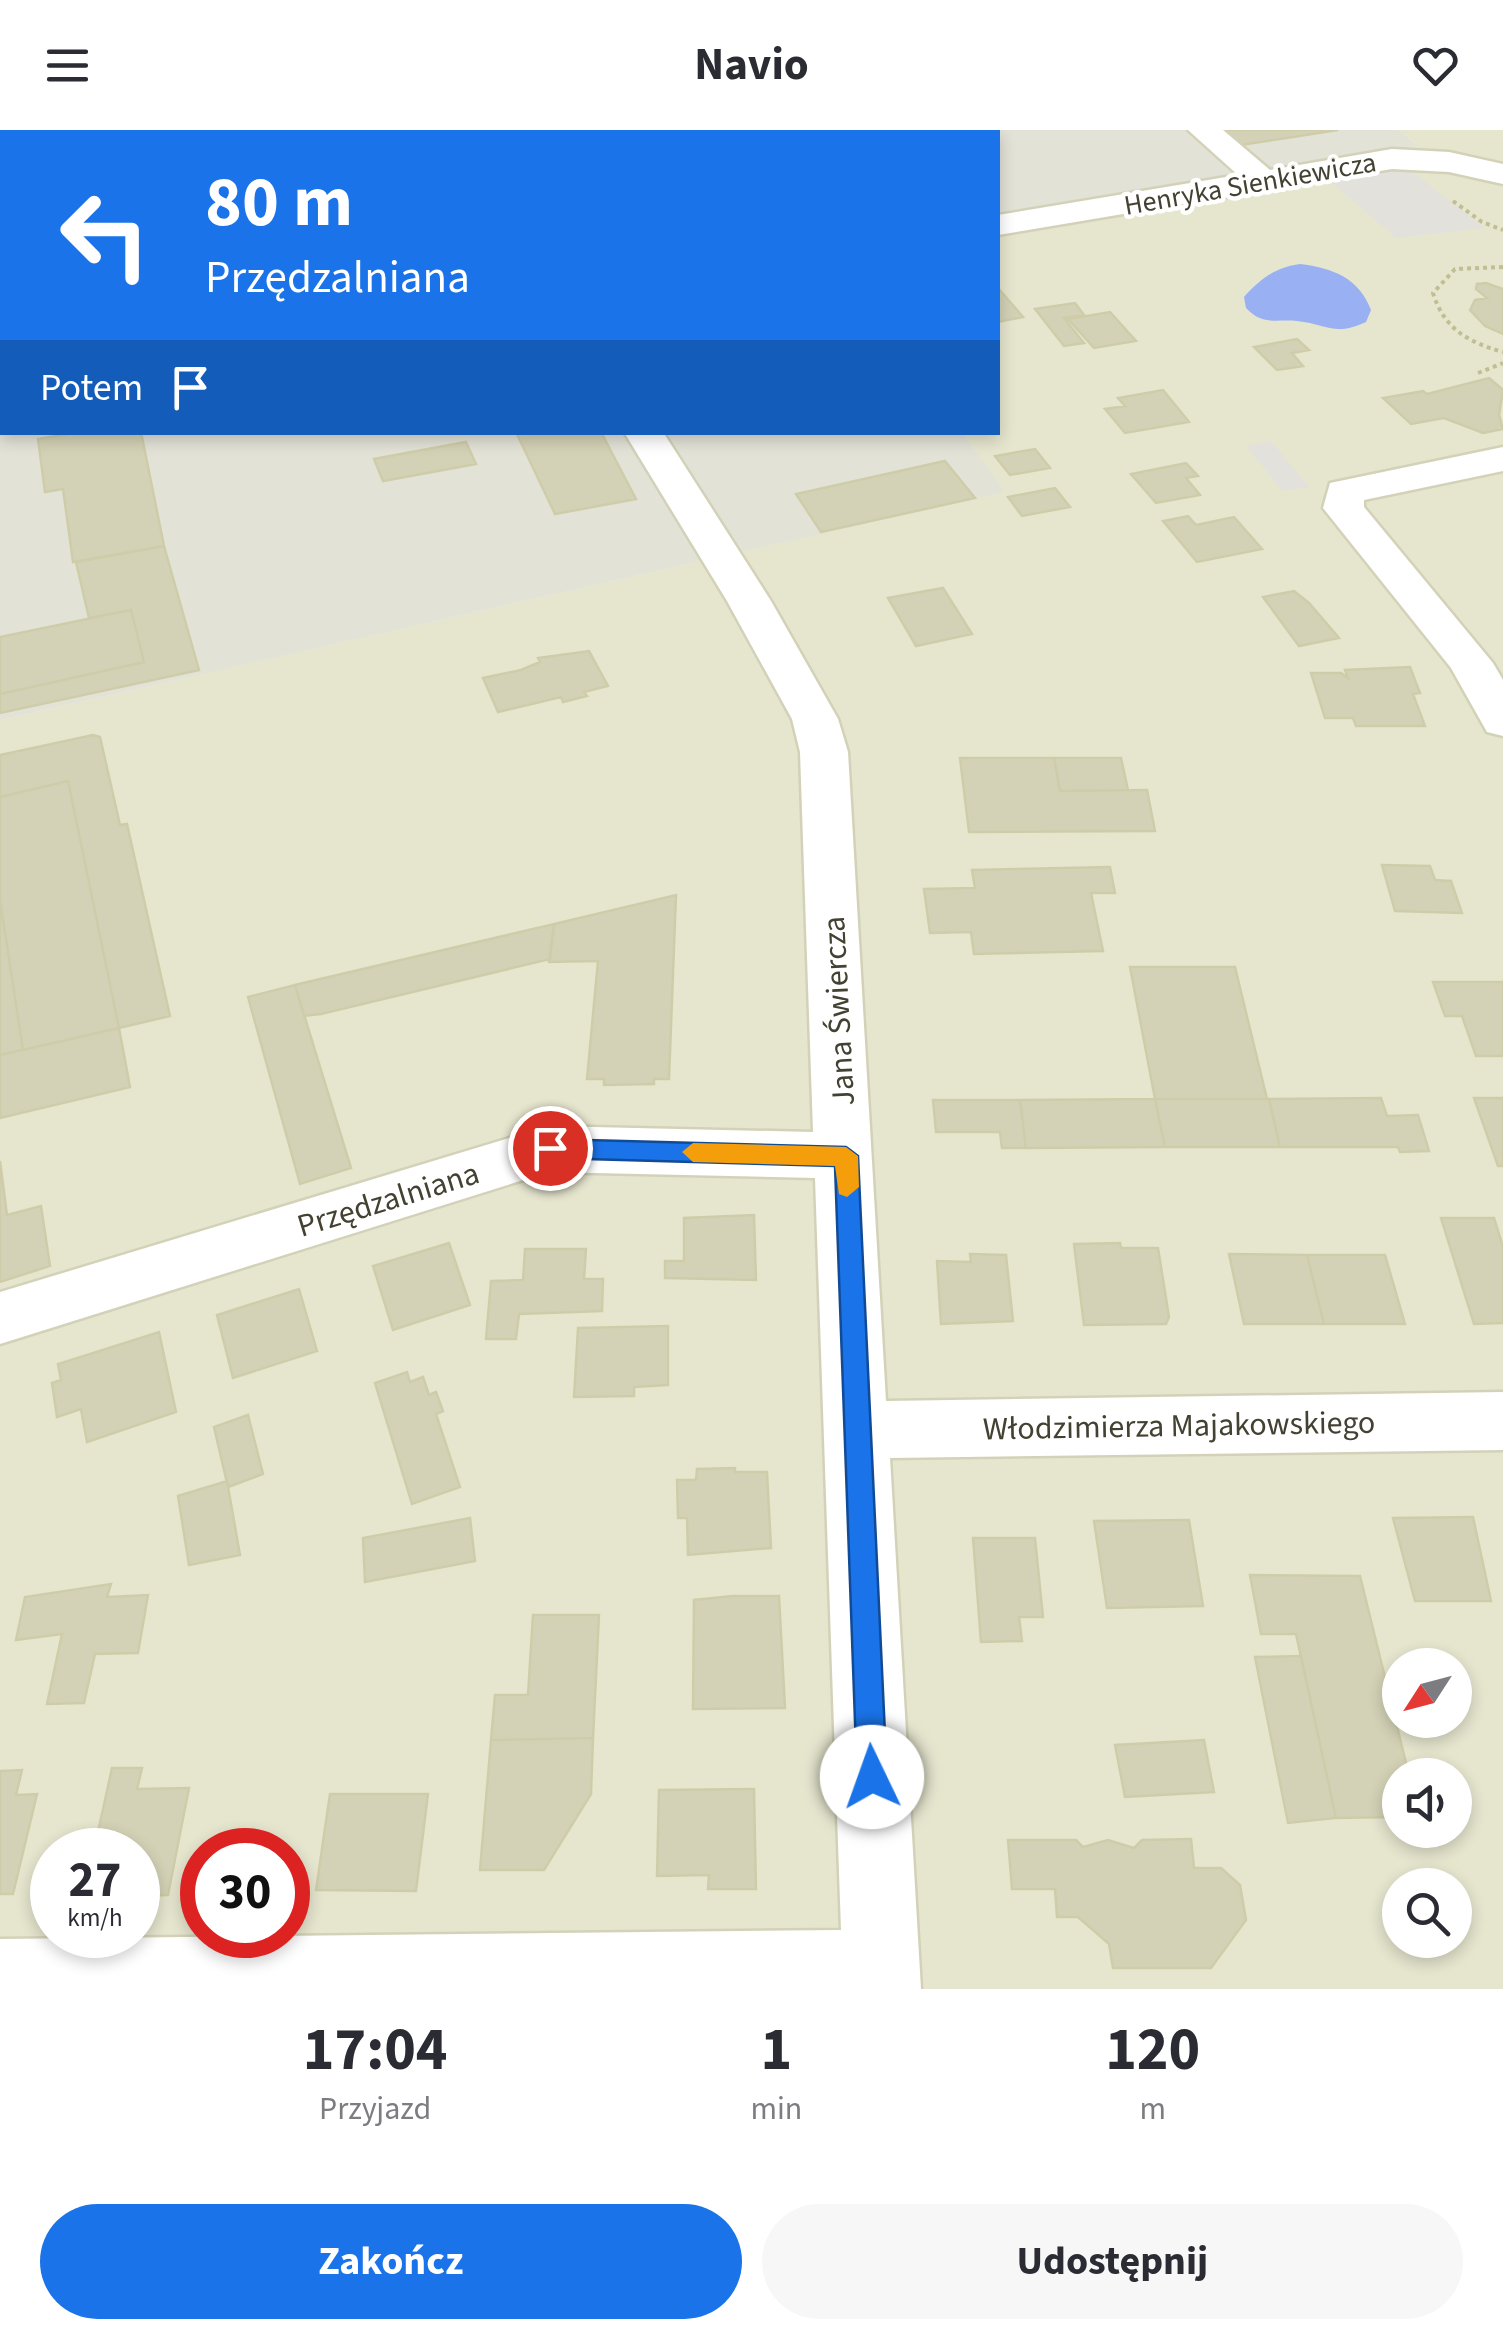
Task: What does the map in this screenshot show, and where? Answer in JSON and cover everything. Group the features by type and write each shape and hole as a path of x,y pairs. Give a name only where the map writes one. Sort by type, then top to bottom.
{"street":[{"path":"1204,130 1264,182"},
{"name":"Henryka Sienkiewicza","path":"1000,225 1392,160 1490,171"},
{"path":"1490,171 1461,180 1503,206"},
{"name":"Jana Świercza","path":"646,435 815,719 824,752 846,1156 881,1979"},
{"path":"1503,459 1344,492 1342,508 1472,663 1503,721"},
{"name":"Przędzalniana","path":"0,1318 550,1148 846,1156"},
{"name":"Włodzimierza Majakowskiego","path":"855,1430 1503,1420"},
{"path":"0,1978 881,1979"}],"path":[{"path":"1503,267 1455,269 1433,293 1439,318 1474,344 1503,352"},
{"path":"1478,373 1503,363"}],"shaded area":[{"path":"1000,130 1398,130 1418,145 1000,217"},
{"path":"1398,130 1503,130 1503,1989 0,1989 0,720 1004,492 964,435 1000,435 1000,217 1417,144"},
{"path":"1406,167 1485,228 1396,238 1328,179"},
{"path":"0,435 964,435 1005,492 0,720"},
{"path":"1271,441 1309,487 1283,491 1246,446"}],"water":[{"path":"1300,264 1323,268 1352,282 1371,310 1366,322 1346,329 1331,328 1264,319 1246,308 1244,297 1262,279"}],"building":[{"path":"1225,130 1338,130 1241,145"},
{"path":"1477,284 1503,289 1503,334 1485,326 1470,310 1475,300 1487,298 1476,289"},
{"path":"1000,290 1023,317 1000,322"},
{"path":"1075,303 1084,315 1064,318 1084,343 1064,346 1035,309"},
{"path":"1110,312 1136,341 1094,348 1068,319"},
{"path":"1297,339 1309,350 1292,353 1303,366 1277,370 1254,347"},
{"path":"1489,378 1503,390 1499,415 1503,429 1483,433 1444,418 1411,424 1383,398 1423,391 1427,394"},
{"path":"1163,390 1189,422 1125,433 1105,409 1125,406 1118,398"},
{"path":"61,435 142,435 164,546 73,562 63,489 45,492 38,439"},
{"path":"517,435 603,435 636,499 555,514"},
{"path":"466,442 476,464 383,481 374,459"},
{"path":"1035,449 1050,468 1010,475 995,456"},
{"path":"945,461 975,498 821,532 796,494"},
{"path":"1186,463 1198,476 1186,478 1200,495 1156,503 1131,474"},
{"path":"1055,488 1070,507 1022,516 1008,497"},
{"path":"1188,516 1196,525 1234,517 1262,549 1197,562 1163,521"},
{"path":"164,546 199,670 0,713 0,694 144,662 131,610 89,618 76,562"},
{"path":"943,588 972,634 916,646 888,598"},
{"path":"1294,591 1339,638 1299,646 1263,597"},
{"path":"131,610 144,662 0,694 0,637"},
{"path":"589,651 608,686 563,702 561,697 498,712 483,678 521,670 540,662 538,658"},
{"path":"1410,667 1420,693 1413,694 1425,726 1356,726 1353,718 1325,718 1311,673 1341,673 1348,678 1345,670"},
{"path":"93,735 100,737 120,825 127,824 170,1016 119,1028 68,781 0,797 0,755"},
{"path":"960,758 1054,758 1060,791 1147,790 1155,831 969,832"},
{"path":"1054,758 1121,758 1128,790 1060,791"},
{"path":"68,781 119,1028 23,1050 0,900 0,797"},
{"path":"1382,865 1430,866 1435,880 1451,881 1462,913 1395,911"},
{"path":"1110,867 1115,893 1091,893 1103,951 974,954 971,932 930,933 924,889 975,888 972,870"},
{"path":"676,895 669,1079 654,1079 654,1084 604,1085 604,1079 587,1079 598,961 549,962 554,924"},
{"path":"0,900 23,1050 0,1055"},
{"path":"554,924 550,959 304,1016 295,985"},
{"path":"1130,967 1235,967 1267,1099 1155,1099"},
{"path":"1433,982 1503,982 1503,1056 1476,1056 1462,1016 1445,1016"},
{"path":"295,985 351,1168 300,1184 248,997"},
{"path":"119,1028 130,1087 0,1118 0,1055"},
{"path":"1381,1098 1387,1116 1418,1115 1429,1151 1400,1152 1398,1147 1280,1147 1269,1099"},
{"path":"1474,1098 1503,1098 1503,1166 1498,1166"},
{"path":"1155,1099 1165,1147 1026,1148 1020,1100"},
{"path":"1155,1099 1269,1099 1280,1147 1165,1147"},
{"path":"933,1100 1020,1100 1026,1148 1002,1148 1000,1132 936,1132"},
{"path":"0,1161 7,1215 41,1206 50,1266 0,1282"},
{"path":"754,1215 756,1280 665,1278 665,1261 684,1261 684,1218"},
{"path":"1441,1218 1494,1218 1503,1247 1503,1323 1474,1324"},
{"path":"449,1243 470,1305 393,1330 373,1266"},
{"path":"1120,1243 1121,1248 1158,1248 1169,1317 1166,1324 1084,1325 1074,1244"},
{"path":"525,1249 586,1249 584,1279 603,1279 602,1311 519,1314 516,1339 486,1339 491,1281 523,1280"},
{"path":"970,1254 1006,1255 1013,1321 941,1324 937,1261 971,1262"},
{"path":"1229,1254 1307,1255 1324,1324 1244,1324"},
{"path":"1307,1255 1385,1255 1405,1324 1324,1324"},
{"path":"299,1289 317,1351 233,1378 217,1315"},
{"path":"668,1326 668,1385 634,1387 634,1396 574,1397 578,1328"},
{"path":"159,1332 176,1412 87,1442 81,1409 57,1417 52,1383 61,1380 58,1364"},
{"path":"407,1372 410,1382 423,1377 429,1395 436,1392 443,1411 436,1414 460,1487 412,1504 375,1383"},
{"path":"248,1415 263,1474 228,1487 214,1427"},
{"path":"735,1468 735,1472 767,1472 771,1548 688,1555 687,1518 678,1518 677,1480 696,1480 697,1469"},
{"path":"227,1481 240,1555 189,1565 178,1496"},
{"path":"1473,1517 1491,1601 1415,1601 1393,1518"},
{"path":"470,1518 475,1561 365,1582 363,1538"},
{"path":"1189,1520 1203,1606 1107,1608 1094,1521"},
{"path":"973,1538 1035,1538 1043,1617 1019,1617 1022,1641 981,1642"},
{"path":"1250,1575 1360,1576 1382,1665 1382,1738 1400,1738 1405,1758 1382,1758 1382,1817 1336,1818 1296,1634 1261,1634"},
{"path":"111,1584 107,1597 148,1595 138,1653 95,1654 84,1703 47,1704 62,1634 16,1640 25,1597"},
{"path":"779,1596 785,1708 693,1709 694,1600"},
{"path":"533,1615 599,1615 593,1738 491,1740 495,1695 528,1695"},
{"path":"1301,1656 1336,1818 1288,1823 1255,1657"},
{"path":"593,1738 591,1794 544,1870 480,1870 491,1740"},
{"path":"1204,1740 1214,1792 1125,1797 1115,1745"},
{"path":"112,1768 142,1768 137,1789 189,1788 168,1895 160,1895 160,1828 99,1828"},
{"path":"22,1770 16,1795 37,1794 13,1894 0,1894 0,1771"},
{"path":"754,1789 756,1889 708,1889 709,1875 657,1876 659,1790"},
{"path":"330,1794 428,1794 416,1891 316,1890"},
{"path":"1191,1839 1194,1868 1221,1868 1240,1885 1246,1920 1211,1968 1113,1968 1109,1944 1078,1917 1057,1917 1055,1889 1012,1889 1008,1840 1076,1840 1083,1847 1108,1840 1134,1848 1142,1840"}],"slow traffic":[{"path":"693,1152 846,1156 847,1187"}],"route":[{"path":"550,1148 846,1156 872,1777"}]}
